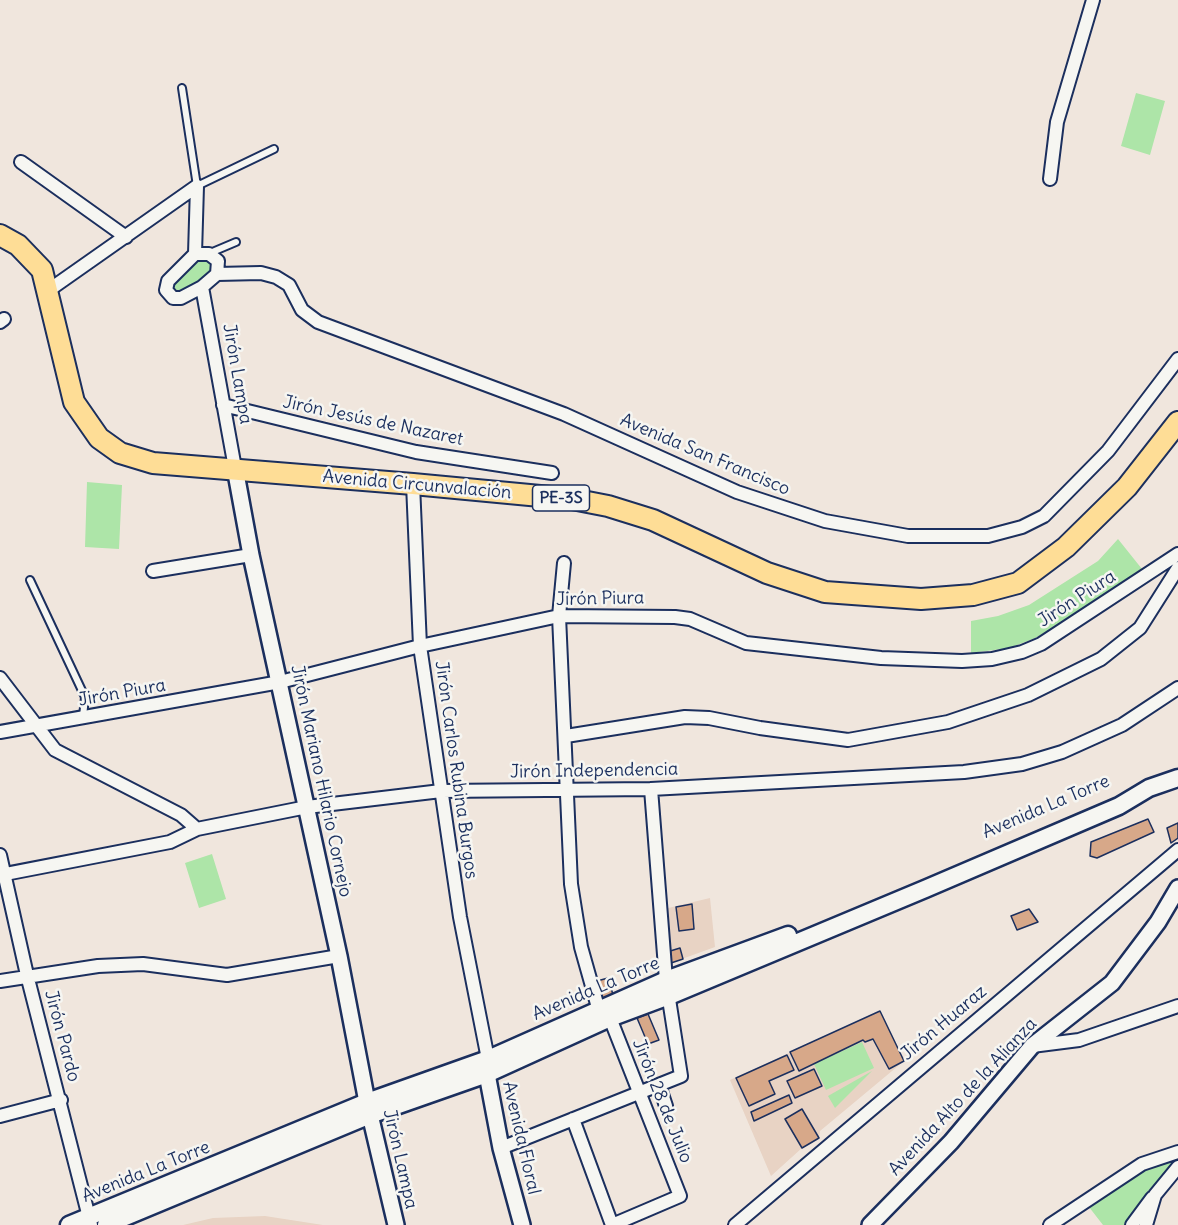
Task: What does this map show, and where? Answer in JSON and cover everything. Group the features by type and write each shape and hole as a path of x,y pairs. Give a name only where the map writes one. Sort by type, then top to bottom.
{"highway":[{"name":"Avenida Circunvalación","path":"0,235 32,257 42,270 49,290 74,402 99,438 115,450 135,459 572,499 608,506 652,520 767,573 825,592 921,599 974,595 1018,583 1066,547 1127,487 1178,422"}],"main road":[{"name":"Avenida La Torre","path":"69,1225 90,1221 369,1109 487,1067 668,988 729,958 920,882 1116,797 1139,793 1178,778"},
{"name":"Avenida La Torre","path":"106,1225 369,1109"}],"street":[{"path":"1050,179 1057,122 1094,0"},
{"path":"21,162 126,237"},
{"path":"49,290 197,186"},
{"path":"195,254 209,254 218,261 218,274 202,287 181,298 173,298 166,290 168,281 195,254 197,186"},
{"name":"Avenida San Francisco","path":"218,274 261,273 276,277 289,285 302,310 318,322 564,414 737,492 825,521 908,536 988,536 1022,527 1044,516 1108,451 1178,359"},
{"name":"Jirón Lampa","path":"202,287 235,468"},
{"name":"Jirón Jesús de Nazaret","path":"223,405 345,437 416,452 552,473"},
{"name":"Jirón Mariano Hilario Cornejo","path":"235,468 251,555 339,956 369,1109"},
{"name":"Jirón Carlos Rubina Burgos","path":"413,484 420,646 460,917 487,1067"},
{"name":"Jirón Piura","path":"0,732 280,682 420,646 559,616 675,617 690,619 746,643 880,658 962,661 992,659 1022,652 1049,639 1178,554"},
{"path":"153,571 251,555"},
{"name":"Jirón 28 de Julio","path":"564,562 559,616 574,906 581,947 603,1016 639,1092 680,1196 642,1219"},
{"path":"566,736 685,717 709,718 760,728 848,740 948,722 1028,695 1101,658 1140,628 1178,568"},
{"path":"0,678 55,750 181,815 197,829"},
{"name":"Jirón Independencia","path":"2,875 170,842 197,829 307,807 441,791 651,789 944,773 1022,764 1062,752 1122,725 1178,688"},
{"path":"501,1148 681,1076 668,988 651,789"},
{"name":"Jirón Huaraz","path":"735,1225 1178,850"},
{"name":"Jirón Pardo","path":"0,855 2,875 90,1221"},
{"name":"Avenida Alto de la Alianza","path":"870,1225 951,1142 1032,1046 1112,983 1158,922 1178,888"},
{"path":"0,981 27,975 98,966 143,964 226,975 339,956"},
{"path":"1032,1046 1079,1040 1178,1006"},
{"name":"Avenida Floral","path":"487,1067 501,1148 522,1225"},
{"path":"659,1085 666,1106"},
{"path":"0,1116 61,1100"},
{"name":"Jirón Lampa","path":"369,1109 396,1225"},
{"path":"573,1119 612,1225 642,1219"},
{"path":"1050,1225 1142,1164 1178,1152"},
{"path":"1132,1225 1178,1167"},
{"path":"1146,1225 1155,1195"}],"lane":[{"path":"182,88 197,186 274,149"},
{"path":"209,254 236,242"},
{"path":"30,580 86,697 82,719"}],"shaded area":[{"path":"710,898 715,947 668,964 664,909"},
{"path":"876,1013 904,1061 820,1131 819,1138 802,1148 771,1176 730,1080"},
{"path":"265,1216 323,1225 183,1225 213,1218"}],"green space":[{"path":"1136,93 1165,101 1150,155 1121,146"},
{"path":"209,255 217,273 173,297 169,281 181,266"},
{"path":"87,482 122,485 119,549 85,547"},
{"path":"1118,539 1142,569 1057,626 1033,639 1009,648 971,653 971,621 998,616 1029,605 1098,561"},
{"path":"212,854 226,899 199,908 185,863"},
{"path":"862,1042 874,1068 826,1090 814,1064"},
{"path":"872,1071 835,1108 828,1096"},
{"path":"1178,1157 1178,1160 1148,1191 1124,1225 1103,1225 1089,1207 1149,1166"}],"building":[{"path":"1148,819 1154,832 1097,858 1090,856 1091,842"},
{"path":"1178,823 1178,838 1171,843 1167,828"},
{"path":"692,904 694,929 679,931 676,907"},
{"path":"1029,909 1038,922 1017,930 1011,916"},
{"path":"680,948 683,959 668,964 667,952"},
{"path":"608,978 614,998 602,1001 597,981"},
{"path":"880,1011 904,1061 889,1069 873,1039 865,1042 863,1040 799,1071 790,1052"},
{"path":"648,1014 659,1040 648,1044 637,1018"},
{"path":"787,1055 794,1070 769,1081 775,1094 749,1106 736,1078"},
{"path":"814,1069 822,1086 795,1098 787,1081"},
{"path":"789,1095 792,1103 754,1121 751,1112"},
{"path":"802,1109 819,1138 802,1148 785,1119"}]}
